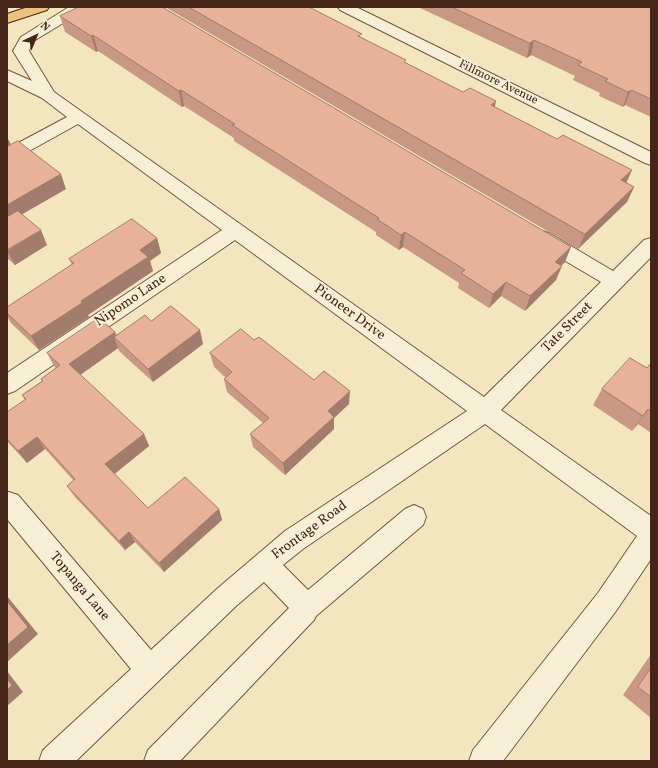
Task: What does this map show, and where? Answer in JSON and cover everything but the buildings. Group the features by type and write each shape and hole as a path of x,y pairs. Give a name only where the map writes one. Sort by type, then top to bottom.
{"main road":[{"path":"7,19 42,7"}],"street":[{"name":"Pioneer Drive","path":"48,95 21,51 26,40 73,11 76,7"},
{"name":"Fillmore Avenue","path":"345,7 651,159"},
{"name":"Pioneer Drive","path":"7,75 48,95 651,531"},
{"path":"7,156 79,118"},
{"path":"527,228 615,281"},
{"name":"Nipomo Lane","path":"7,385 235,231"},
{"name":"Tate Street","path":"485,411 651,245"},
{"name":"Frontage Road","path":"54,761 227,597 294,540 485,411"},
{"name":"Topanga Lane","path":"9,503 150,670"},
{"path":"304,605 310,605 414,517"},
{"path":"484,761 607,602 651,537"},
{"path":"159,761 298,620 305,611 304,605 265,565"}]}
